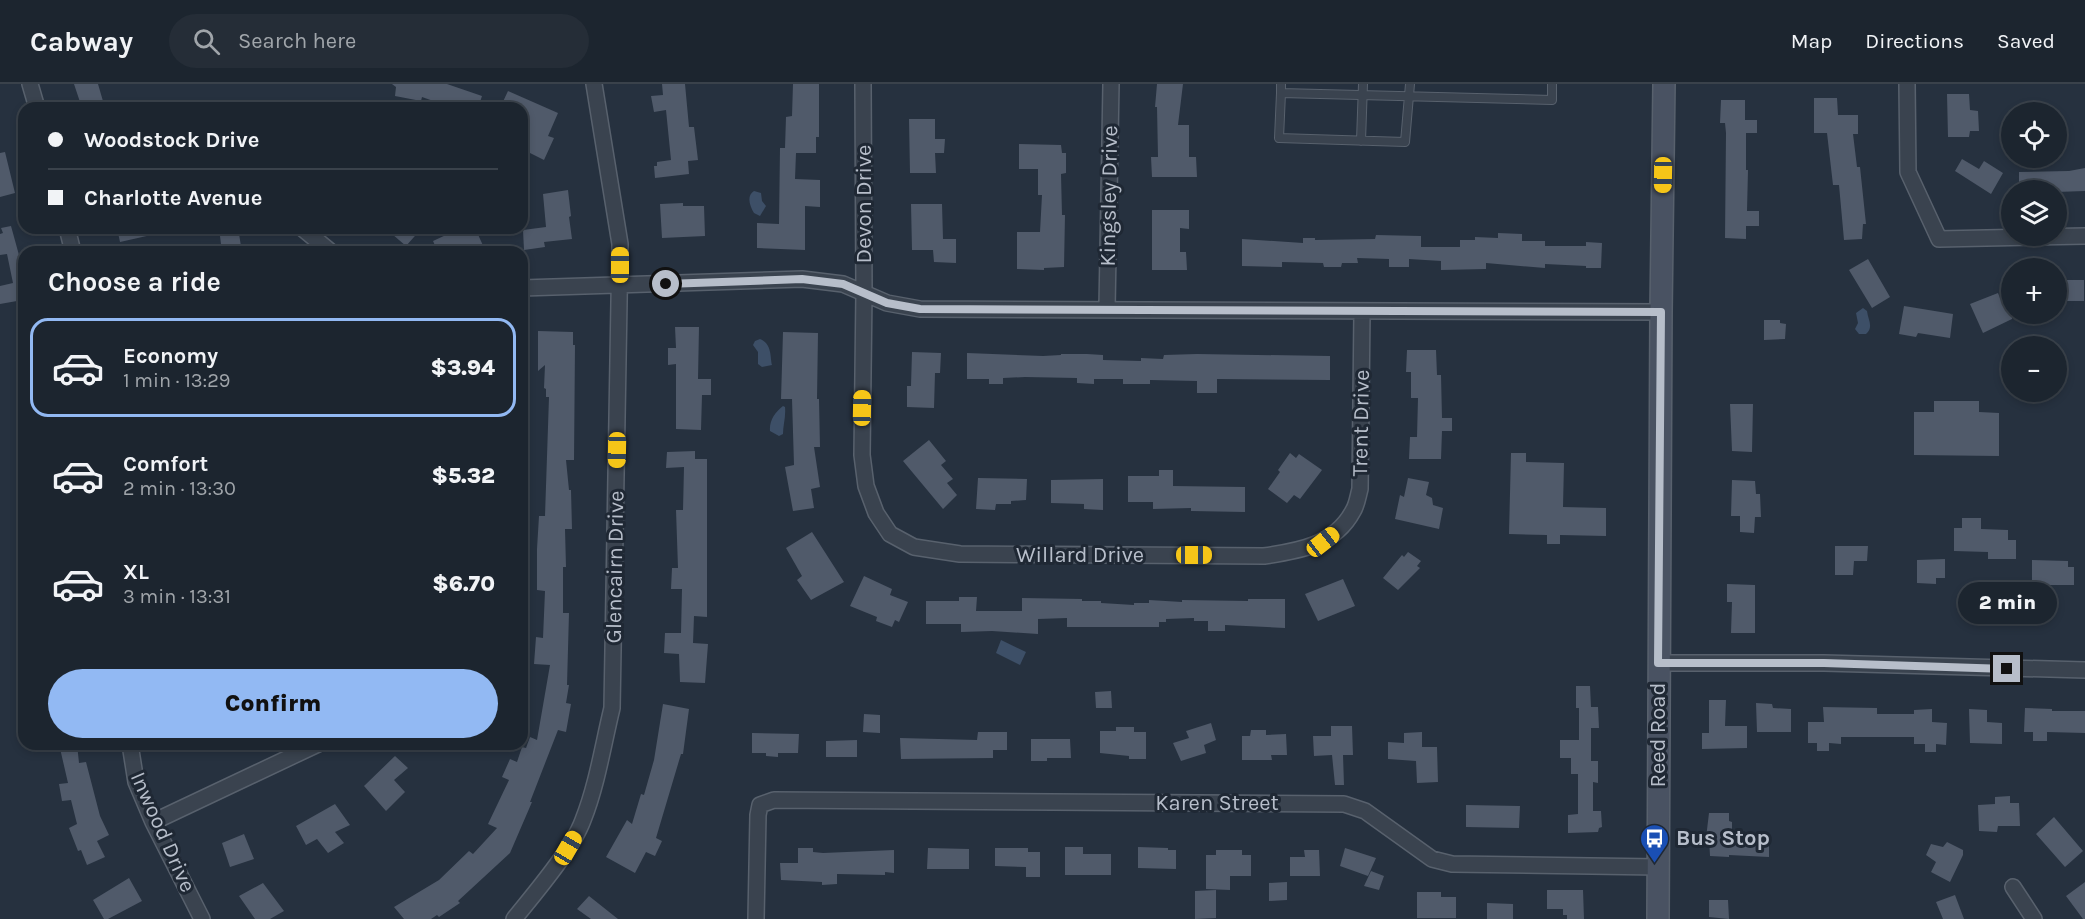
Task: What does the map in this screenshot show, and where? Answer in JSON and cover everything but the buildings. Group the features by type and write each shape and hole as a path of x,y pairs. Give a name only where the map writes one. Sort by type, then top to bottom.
{"main road":[{"name":"Reed Road","path":"1658,919 1658,663 1664,84"}],"street":[{"path":"30,84 35,102"},
{"name":"Glencairn Drive","path":"515,919 568,848 583,822 596,779 612,708 620,244 594,84"},
{"name":"Devon Drive","path":"863,84 862,455 866,486 876,513 890,534"},
{"name":"Kingsley Drive","path":"1107,308 1110,84"},
{"path":"1906,84 1908,172 1939,239 2085,236"},
{"path":"309,234 324,246"},
{"path":"528,288 802,279 843,284 887,303 920,309 1661,312"},
{"name":"Trent Drive","path":"1340,529 1353,511 1360,489 1362,312"},
{"name":"Willard Drive","path":"890,534 914,548 960,554 1264,556 1300,551 1323,542 1340,529"},
{"path":"1658,663 1824,663 2085,670"},
{"name":"Inwood Drive","path":"131,750 136,782 153,822 202,919"},
{"path":"153,822 305,750"},
{"name":"Karen Street","path":"756,919 758,815 760,805 774,800 1344,804 1365,811 1432,859 1452,864 1658,867"},
{"path":"2013,887 2034,919"}],"lane":[{"path":"1361,141 1363,84"},
{"path":"1410,84 1410,96 1405,142 1280,138 1281,88 1362,95 1410,96 1552,100 1552,84"}],"water":[{"path":"754,191 761,193 762,201 766,206 760,216 754,213 750,204 749,198"},
{"path":"1863,308 1867,311 1870,326 1866,334 1859,334 1855,329 1858,323 1856,313"},
{"path":"760,339 769,347 772,365 762,367 758,364 758,352 753,345"},
{"path":"783,406 785,411 783,434 779,436 770,431 770,424 777,411"},
{"path":"1001,640 1026,652 1020,665 996,653"}],"place":[{"name":"Bus Stop","path":"1655,864"}],"route":[{"path":"666,284 802,279 843,284 887,303 920,309 1661,312 1658,663 1824,663 2007,669"}]}
